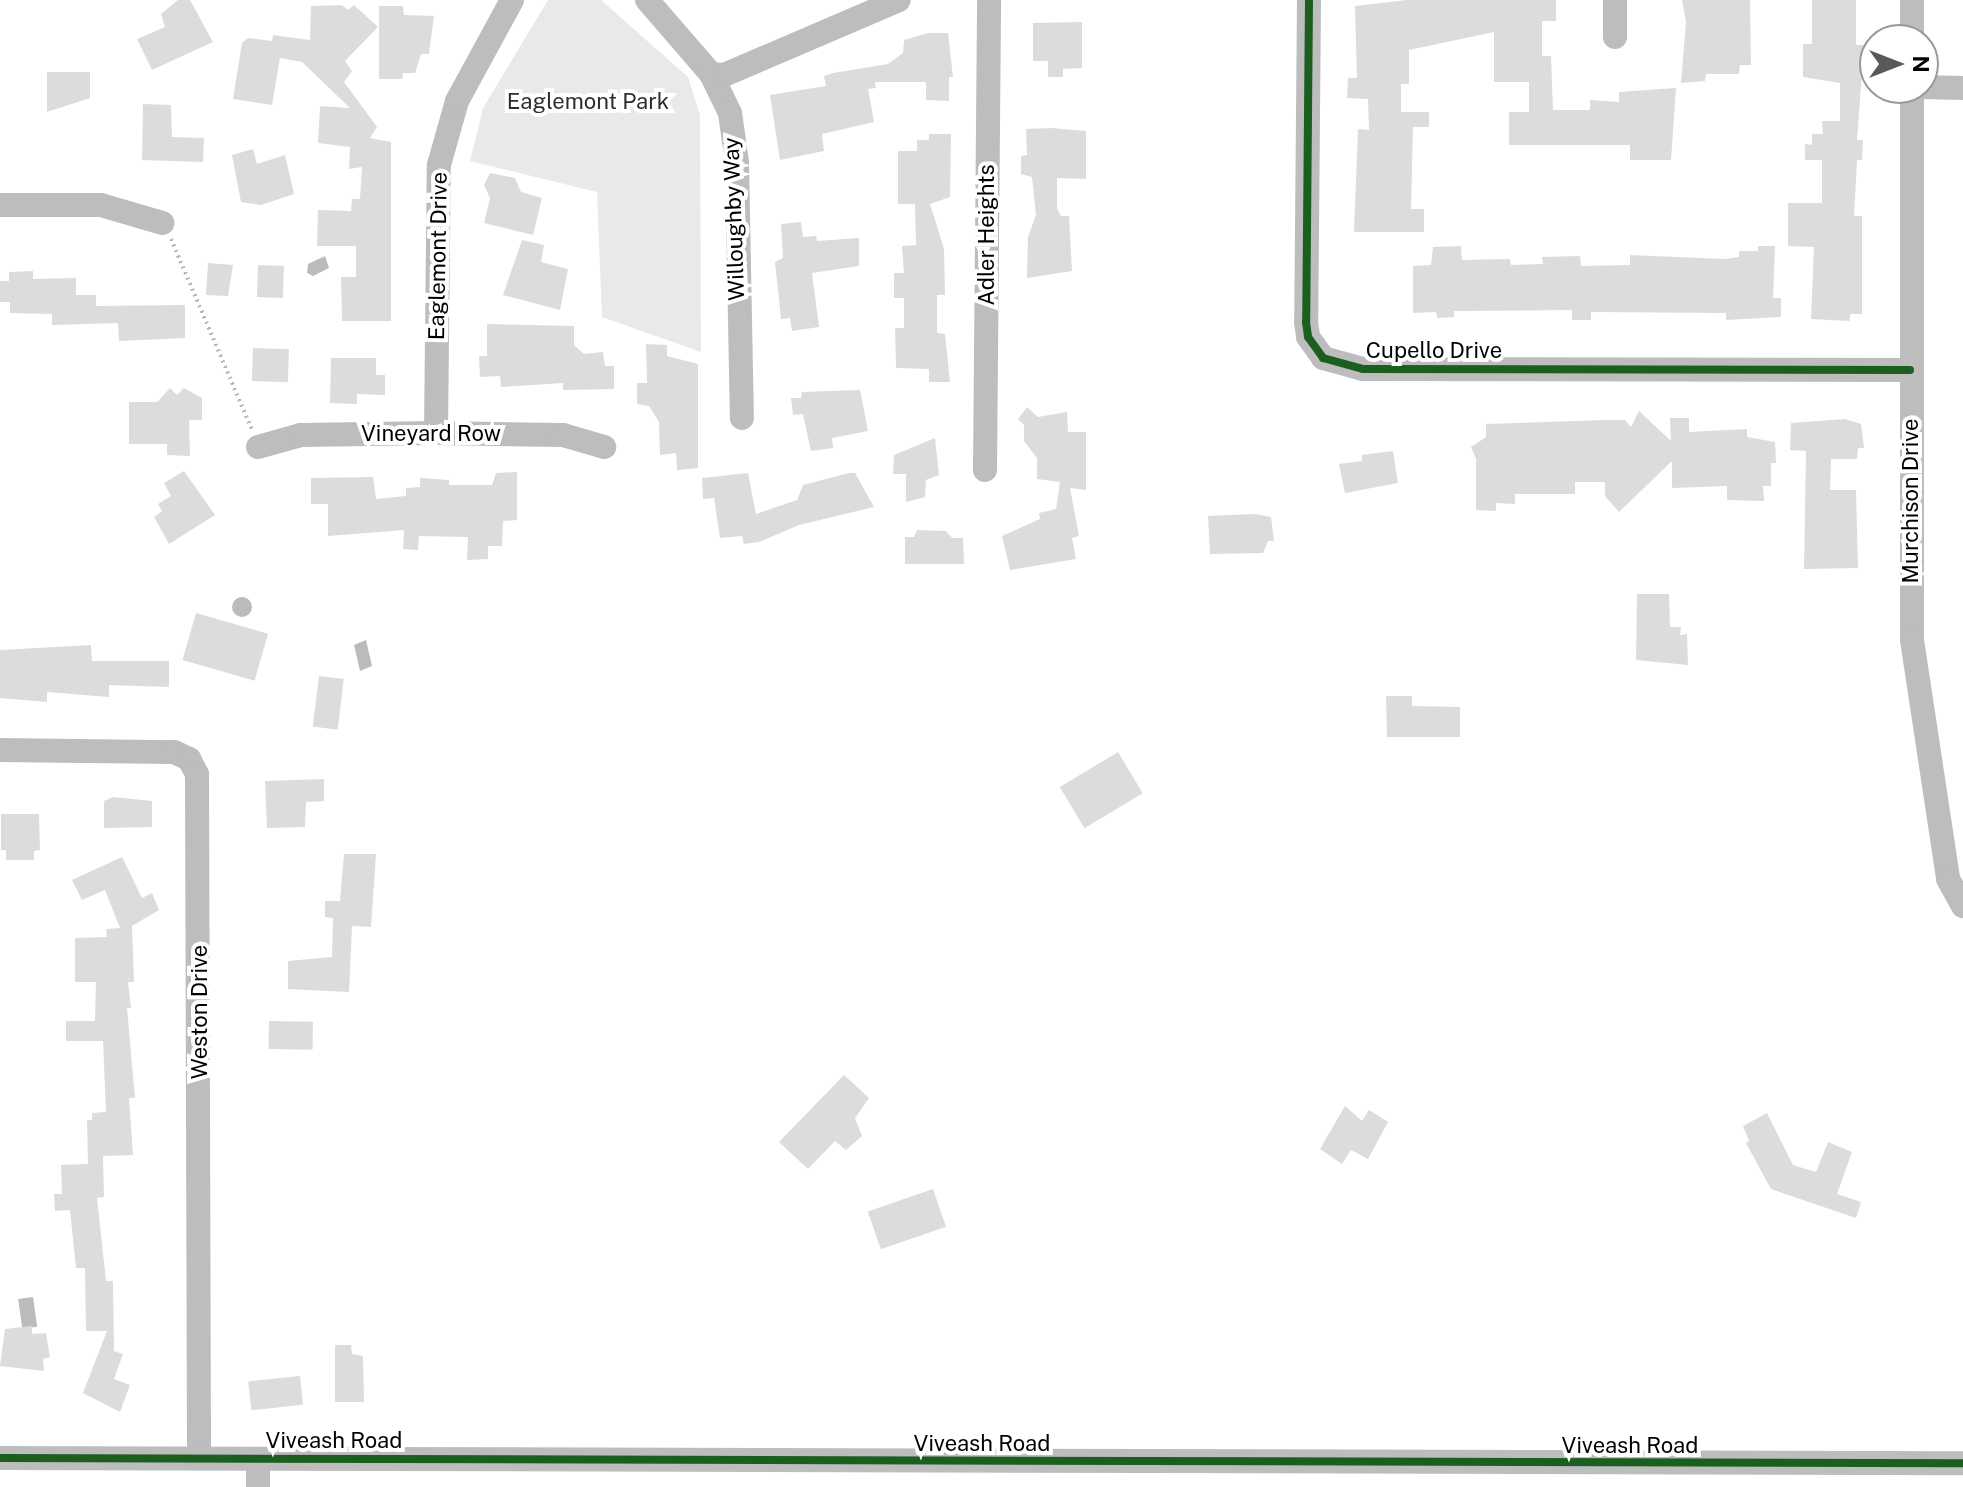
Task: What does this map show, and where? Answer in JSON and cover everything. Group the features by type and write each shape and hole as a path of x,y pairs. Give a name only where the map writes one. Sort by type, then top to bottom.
{"street":[{"name":"Eaglemont Drive","path":"436,433 439,165 457,101 512,0"},
{"name":"Willoughby Way","path":"647,0 711,74 730,113 737,163 737,370 742,418"},
{"path":"711,74 724,75 899,0"},
{"name":"Adler Heights","path":"985,470 989,0"},
{"name":"Cupello Drive","path":"1309,0 1306,322 1308,337 1323,358 1363,369 1910,370"},
{"path":"1615,0 1615,37"},
{"path":"1912,0 1912,24"},
{"path":"1939,87 1963,88"},
{"name":"Murchison Drive","path":"1912,104 1910,370 1913,664 1948,879 1963,906"},
{"path":"0,205 101,205 162,223"},
{"name":"Vineyard Row","path":"258,447 301,435 436,433 563,435 604,447"},
{"name":"Weston Drive","path":"0,750 174,752 189,759 197,774 199,1458"},
{"name":"Viveash Road","path":"0,1458 1963,1463"},
{"path":"258,1459 258,1487"}],"path":[{"path":"162,223 258,447"}],"green space":[{"name":"Eaglemont Park","path":"548,0 601,0 688,77 700,115 701,352 602,317 597,192 470,161 483,108"}],"shaded area":[{"path":"325,256 329,268 313,276 307,273 308,264"},
{"path":"238,597 246,597 252,607 246,617 238,617 232,611 232,603"},
{"path":"366,640 372,666 360,671 354,645"},
{"path":"33,1297 37,1327 22,1329 18,1299"}],"building":[{"path":"178,0 190,0 213,42 152,70 137,39 165,27 161,14"},
{"path":"1407,0 1556,0 1556,21 1542,21 1542,56 1551,56 1553,110 1590,110 1590,100 1619,102 1619,92 1676,88 1671,160 1630,160 1630,145 1509,145 1509,112 1529,112 1529,82 1494,82 1494,32 1409,50 1409,84 1401,84 1401,112 1429,112 1429,127 1413,127 1411,209 1424,209 1424,232 1354,232 1358,129 1369,130 1368,99 1347,98 1348,78 1357,78 1355,6"},
{"path":"1682,0 1750,0 1751,65 1740,65 1739,74 1706,74 1705,81 1681,83 1686,22"},
{"path":"1812,0 1856,0 1860,104 1857,140 1863,140 1862,160 1857,160 1854,216 1862,216 1862,314 1850,314 1850,321 1811,319 1814,247 1788,246 1788,203 1822,203 1822,160 1805,160 1805,144 1812,145 1812,134 1823,134 1822,121 1840,121 1840,83 1803,77 1803,44 1812,44"},
{"path":"342,5 348,10 354,5 378,27 345,61 352,71 344,82 377,127 370,138 391,142 391,321 342,321 341,277 356,277 356,246 317,246 318,210 351,211 352,199 360,199 362,167 349,169 350,147 318,143 320,106 350,108 302,62 280,58 272,105 233,99 242,43 248,38 272,41 273,35 310,40 311,6"},
{"path":"379,6 403,6 404,15 434,16 429,54 421,54 415,73 403,73 402,79 379,79"},
{"path":"1082,22 1082,68 1063,69 1063,77 1048,77 1048,61 1033,61 1033,23"},
{"path":"928,33 948,33 953,77 949,77 949,101 926,100 926,82 875,82 876,88 868,89 874,122 822,134 824,151 780,160 770,95 826,86 824,76 888,64 903,53 904,40"},
{"path":"47,72 90,72 90,98 47,112"},
{"path":"143,104 171,105 172,137 204,138 203,162 142,160"},
{"path":"1026,129 1086,131 1086,179 1057,178 1057,208 1061,216 1069,216 1072,271 1027,278 1028,237 1036,215 1032,177 1021,174 1021,156 1027,155"},
{"path":"929,134 951,134 950,197 930,204 944,249 945,295 937,295 937,333 945,334 950,382 929,382 929,369 896,368 895,328 904,328 904,298 894,298 894,273 904,273 902,246 916,245 915,204 898,204 898,151 917,151 917,140 929,140"},
{"path":"253,149 257,164 285,155 294,194 261,205 241,202 232,155"},
{"path":"490,173 515,178 521,192 542,198 533,235 484,223 490,198 484,185"},
{"path":"801,222 803,237 816,236 817,241 859,238 859,266 812,273 819,327 792,331 790,318 781,319 775,262 783,258 781,224"},
{"path":"522,240 544,245 541,262 568,269 560,310 503,295"},
{"path":"1461,246 1462,260 1510,259 1511,265 1543,264 1542,257 1580,256 1581,266 1630,265 1630,255 1725,259 1739,257 1739,251 1758,251 1758,246 1775,246 1773,298 1781,298 1781,317 1726,320 1726,313 1591,312 1591,320 1572,320 1572,310 1454,311 1454,317 1437,318 1436,312 1413,313 1413,266 1431,265 1433,247"},
{"path":"208,263 233,265 228,296 206,295"},
{"path":"258,265 284,266 283,298 257,297"},
{"path":"33,271 33,279 76,278 76,295 96,295 96,306 185,305 185,338 119,341 118,323 52,325 52,314 10,313 10,302 0,302 0,281 9,281 9,272"},
{"path":"487,324 574,326 574,345 584,354 603,352 605,366 614,366 614,389 563,390 563,383 501,387 500,376 480,377 479,356 487,356"},
{"path":"646,344 667,345 667,356 698,364 698,468 677,470 676,453 660,455 659,422 649,406 637,404 637,383 647,383"},
{"path":"253,348 289,349 288,382 252,381"},
{"path":"331,358 376,358 376,375 385,375 385,395 357,394 357,404 330,403"},
{"path":"170,388 177,395 184,388 202,398 202,420 189,420 190,456 167,455 167,444 129,444 129,402 157,402"},
{"path":"860,390 868,431 832,438 833,448 811,451 803,414 793,415 791,398 801,398 802,392"},
{"path":"1027,407 1038,417 1067,412 1068,432 1086,432 1086,490 1070,488 1079,536 1072,538 1076,559 1010,570 1002,536 1040,519 1039,513 1056,509 1060,482 1037,479 1037,458 1024,441 1024,425 1018,419"},
{"path":"1639,411 1671,441 1670,418 1689,418 1689,432 1747,429 1747,437 1775,442 1776,463 1771,463 1771,486 1763,486 1764,501 1727,500 1727,486 1672,488 1672,461 1619,512 1605,496 1605,482 1575,482 1575,494 1515,494 1515,504 1496,503 1496,511 1476,510 1476,459 1471,447 1486,437 1486,424 1625,420 1631,427"},
{"path":"1845,419 1861,424 1864,448 1858,448 1857,459 1831,459 1830,490 1856,490 1858,568 1804,569 1806,451 1790,450 1791,423"},
{"path":"935,438 939,475 926,480 925,497 906,502 906,474 893,474 894,455"},
{"path":"1393,451 1398,483 1345,493 1339,464 1362,461 1362,455"},
{"path":"184,471 215,515 169,544 154,517 162,511 158,504 171,496 164,483"},
{"path":"517,472 517,520 503,521 502,546 488,546 488,559 467,560 468,537 419,536 418,550 403,549 404,530 328,536 328,504 311,504 311,478 373,477 376,499 406,496 406,488 420,487 420,478 449,480 449,485 492,485 496,473"},
{"path":"748,473 756,514 797,500 803,485 849,473 855,473 874,507 799,525 759,542 744,544 742,536 720,538 714,498 703,499 702,478"},
{"path":"1255,514 1271,517 1274,541 1268,541 1263,553 1210,554 1208,516"},
{"path":"917,530 946,531 952,538 963,538 964,564 905,564 905,537 914,537"},
{"path":"1637,594 1669,594 1670,627 1681,627 1680,635 1687,634 1688,665 1636,660"},
{"path":"196,613 268,634 255,681 182,660"},
{"path":"91,645 92,661 169,661 169,687 109,685 109,697 47,692 47,702 0,698 0,650"},
{"path":"319,676 344,679 338,730 313,727"},
{"path":"1386,696 1412,696 1412,706 1460,707 1460,737 1387,737"},
{"path":"1118,752 1143,793 1084,828 1060,787"},
{"path":"324,779 324,801 306,802 305,827 267,828 265,781"},
{"path":"113,797 152,801 152,827 104,828 104,801"},
{"path":"1,814 39,814 40,850 34,851 34,860 6,860 6,850 1,850"},
{"path":"344,854 376,854 371,927 352,926 349,992 288,989 288,961 332,957 333,918 325,917 325,901 340,901"},
{"path":"122,857 142,898 152,893 159,910 132,926 134,982 128,982 131,1008 127,1008 135,1098 129,1098 133,1155 103,1156 104,1197 97,1198 106,1281 113,1281 114,1351 123,1354 114,1379 130,1385 120,1412 83,1393 107,1331 86,1331 85,1268 76,1268 70,1210 55,1211 54,1194 62,1194 61,1165 88,1164 87,1120 92,1120 92,1113 106,1112 103,1041 66,1041 66,1021 95,1021 96,982 75,982 75,938 107,937 106,929 120,928 105,890 82,900 72,880"},
{"path":"269,1021 313,1022 313,1050 269,1049"},
{"path":"844,1075 869,1098 855,1118 862,1136 846,1150 835,1141 808,1169 779,1142"},
{"path":"1345,1106 1362,1121 1369,1110 1388,1122 1368,1159 1351,1150 1342,1164 1320,1149"},
{"path":"1767,1113 1793,1165 1816,1172 1828,1142 1852,1152 1837,1194 1861,1202 1856,1218 1771,1189 1746,1143 1749,1141 1743,1126"},
{"path":"933,1189 946,1227 881,1249 868,1211"},
{"path":"32,1326 32,1334 46,1333 50,1357 43,1359 44,1371 0,1366 5,1329"},
{"path":"335,1345 351,1345 352,1354 363,1356 364,1402 335,1402"},
{"path":"300,1376 303,1405 251,1410 248,1381"}],"cycle path":[{"path":"1309,0 1306,322 1308,337 1323,358 1363,369 1910,370"},
{"path":"0,1458 1963,1463"}]}
